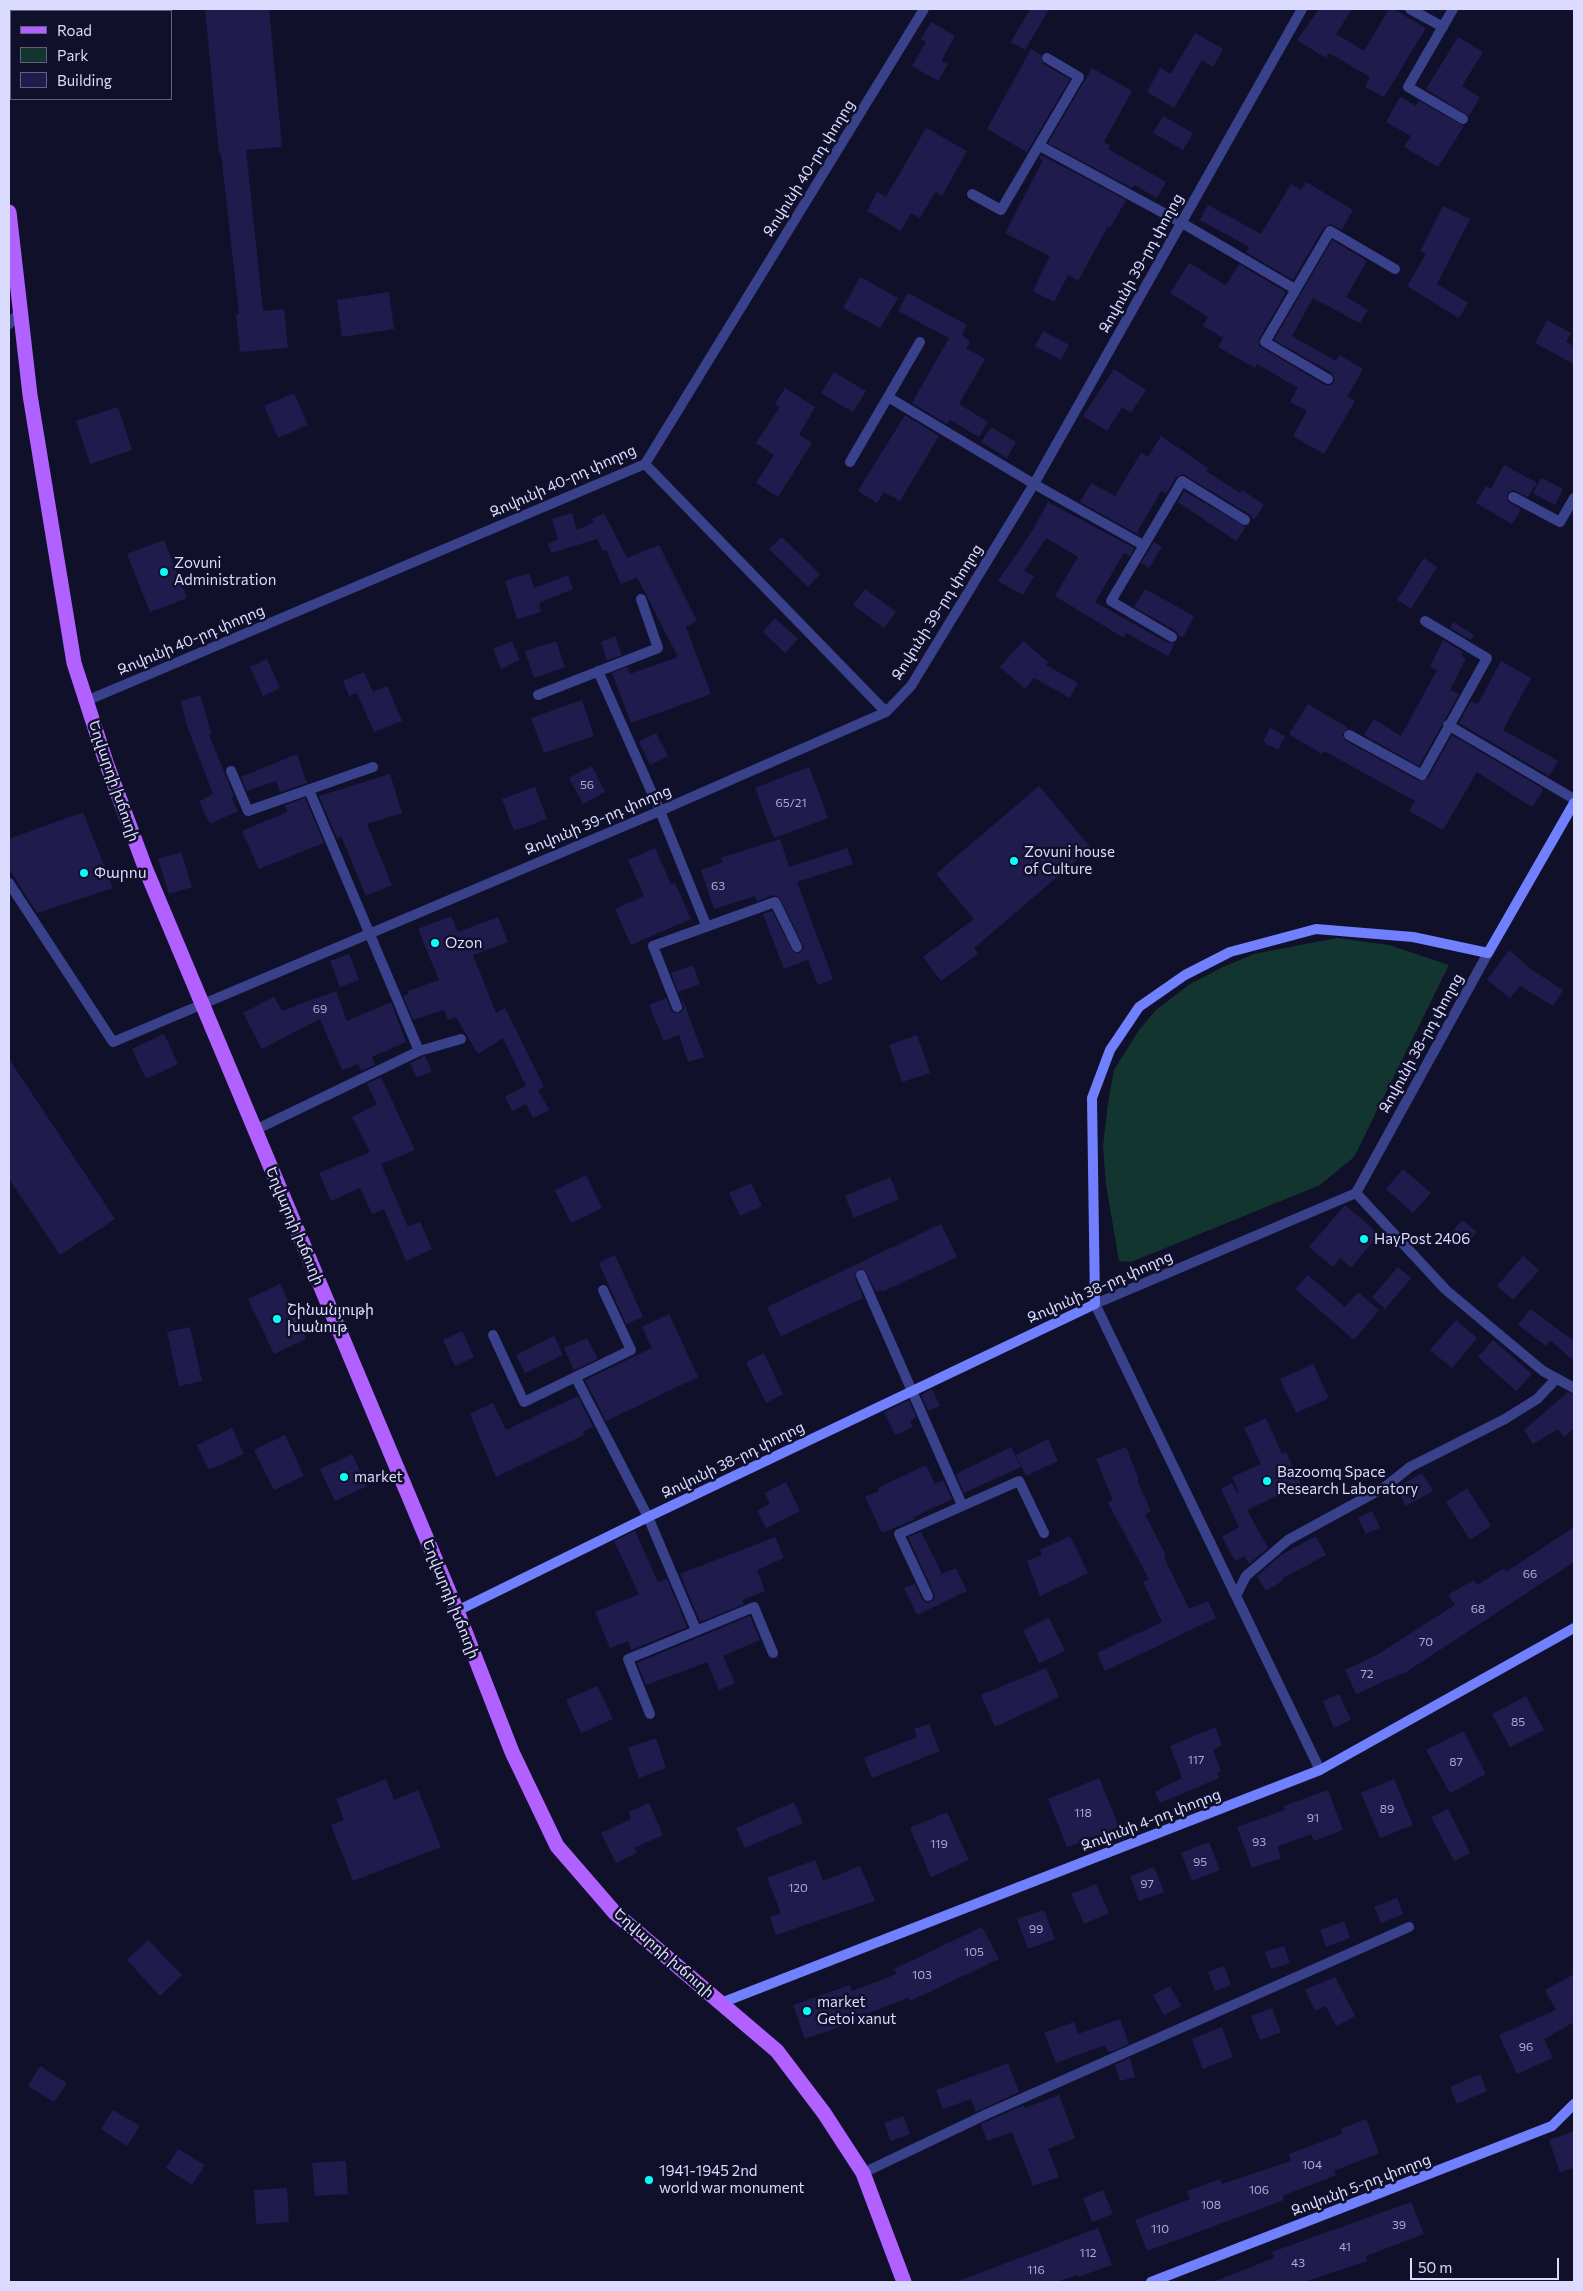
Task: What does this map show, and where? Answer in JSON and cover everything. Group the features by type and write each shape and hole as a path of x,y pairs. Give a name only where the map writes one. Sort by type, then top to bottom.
{"main road":[{"name":"Եղվարդի խճուղի","path":"9,212 30,395 73,654 86,701 146,870 457,1612 512,1752 557,1846 615,1912 777,2052 824,2113 863,2173 904,2282"}],"street":[{"name":"Զովունի 40-րդ փողոց","path":"86,701 645,464 924,9"},
{"name":"Զովունի 39-րդ փողոց","path":"9,883 113,1042 369,932 660,811 886,712 911,686 1034,484 1302,9"},
{"path":"1410,9 1443,27"},
{"path":"1453,9 1408,87 1463,119"},
{"path":"972,194 1001,210 1080,77 1047,58"},
{"path":"1040,146 1182,222 1295,289"},
{"path":"1328,379 1264,342 1295,289 1330,231 1394,269"},
{"path":"9,324 21,311"},
{"path":"850,462 920,342"},
{"path":"888,397 1034,484 1143,545"},
{"path":"645,464 886,712"},
{"path":"1172,637 1110,601 1182,482 1245,520"},
{"path":"1513,497 1560,522 1574,498"},
{"path":"538,695 658,648 642,599"},
{"path":"1349,734 1422,775 1487,658 1425,621"},
{"path":"598,671 660,811 706,926"},
{"path":"1448,726 1574,799"},
{"path":"231,771 248,810 373,767"},
{"path":"309,790 419,1051"},
{"name":"Զովունի 38-րդ փողոց","path":"457,1612 648,1517 1095,1304 1356,1193 1488,953 1574,803"},
{"path":"677,1008 653,946 775,902 796,948"},
{"path":"1320,1770 1095,1304 1092,1098 1110,1050 1139,1007 1185,975 1230,952 1316,930 1413,937 1488,953"},
{"path":"256,1130 419,1051 461,1039"},
{"path":"1356,1193 1446,1290 1542,1372 1574,1388"},
{"path":"861,1275 962,1505"},
{"path":"493,1335 524,1402 631,1350 603,1290"},
{"path":"576,1378 648,1517 696,1630"},
{"path":"1236,1596 1246,1576 1288,1540 1385,1487 1410,1467 1505,1419 1537,1399 1556,1379"},
{"path":"928,1596 899,1534 962,1505 1019,1482 1044,1534"},
{"path":"650,1714 628,1659 754,1606 773,1653"},
{"name":"Զովունի 4-րդ փողոց","path":"721,2003 1320,1770 1574,1628"},
{"path":"863,2173 998,2110 1409,1928"},
{"name":"Զովունի 5-րդ փողոց","path":"1151,2282 1552,2126 1574,2104"}],"green space":[{"path":"1337,938 1389,945 1449,965 1354,1157 1320,1185 1131,1262 1119,1261 1106,1184 1103,1146 1114,1070 1139,1030 1156,1010 1190,984 1221,968 1254,954"}],"building":[{"path":"205,9 269,9 282,147 246,150 263,311 284,309 288,348 240,352 236,314 239,314 221,153 219,153"},
{"path":"1030,9 1049,9 1025,50 1011,42"},
{"path":"1319,9 1352,9 1336,34 1364,51 1389,9 1393,9 1426,28 1384,97 1365,87 1370,77 1329,53 1326,58 1297,40"},
{"path":"931,22 955,36 941,61 948,64 938,81 912,66 926,42 921,39"},
{"path":"1195,33 1223,49 1213,67 1202,60 1174,108 1147,92 1160,68 1171,74"},
{"path":"1458,37 1483,52 1462,86 1480,97 1469,116 1426,89"},
{"path":"1031,49 1041,55 1043,64 1070,79 1027,152 987,129"},
{"path":"1092,68 1132,91 1104,142 1110,145 1108,149 1166,182 1157,198 1134,185 1132,188 1048,143"},
{"path":"1400,97 1416,106 1419,101 1464,126 1438,167 1404,147 1411,136 1386,122"},
{"path":"1163,116 1193,133 1183,150 1153,133"},
{"path":"926,128 967,151 942,196 935,192 920,218 911,213 901,231 867,211 877,192 886,197"},
{"path":"1041,155 1126,200 1110,228 1108,226 1078,281 1068,275 1054,302 1033,291 1050,256 1005,233 1043,160 1039,158"},
{"path":"1306,182 1353,210 1342,230 1331,224 1324,227 1293,280 1246,252 1249,247 1200,220 1208,205 1261,234 1291,184 1301,190"},
{"path":"1443,206 1470,219 1437,284 1468,303 1459,318 1407,286 1426,254 1420,251"},
{"path":"1332,240 1367,261 1346,297 1368,310 1360,323 1313,298 1292,336 1336,361 1340,355 1363,369 1347,397 1355,401 1324,454 1293,436 1307,411 1290,402 1298,388 1257,364 1255,368 1218,347 1223,338 1203,326 1208,317 1170,293 1189,263 1226,285 1239,264 1286,292 1259,339 1259,346 1325,385 1331,385 1335,380 1332,373 1274,340"},
{"path":"860,277 898,298 880,328 843,308"},
{"path":"389,292 394,329 342,337 337,300"},
{"path":"908,293 967,325 962,335 970,341 966,348 985,359 959,404 988,422 979,437 950,420 947,424 912,403 949,338 898,311"},
{"path":"1547,320 1571,333 1566,342 1574,346 1574,364 1535,343"},
{"path":"1043,331 1069,345 1061,360 1035,346"},
{"path":"1114,369 1146,390 1131,413 1122,407 1107,431 1083,416"},
{"path":"834,372 866,391 853,412 821,393"},
{"path":"785,388 815,407 799,435 812,443 778,497 756,483 774,455 756,443 780,407 775,404"},
{"path":"294,393 308,425 278,438 264,406"},
{"path":"118,407 132,450 90,464 76,421"},
{"path":"905,415 939,436 900,501 884,492 877,503 858,491"},
{"path":"991,427 1016,442 1007,458 981,442"},
{"path":"1161,436 1208,468 1206,471 1240,493 1242,490 1264,505 1254,520 1249,514 1183,474 1176,477 1166,494 1161,491 1137,532 1141,536 1080,502 1091,483 1115,496 1141,453 1148,457"},
{"path":"1504,465 1537,483 1528,497 1513,490 1507,493 1507,501 1521,509 1512,524 1476,503 1486,486 1491,489"},
{"path":"1541,478 1563,489 1555,505 1533,493"},
{"path":"1184,491 1246,527 1236,541 1178,502"},
{"path":"1048,502 1134,548 1130,556 1124,553 1095,602 1168,643 1175,643 1168,656 1126,633 1124,638 1055,596 1078,557 1046,538 1024,571 1034,576 1023,595 998,581 1033,530"},
{"path":"572,513 577,530 594,522 592,519 604,513 627,558 659,545 697,621 686,627 711,694 631,723 612,673 627,667 630,674 678,657 637,577 621,584 606,550 603,551 597,539 551,553 548,544 558,539 552,519"},
{"path":"782,537 820,574 808,587 769,549"},
{"path":"164,540 187,598 150,612 127,554"},
{"path":"1154,542 1162,547 1149,568 1141,563"},
{"path":"1424,558 1437,567 1411,609 1397,600"},
{"path":"529,573 534,588 568,575 573,589 539,603 541,612 517,619 505,581"},
{"path":"865,589 896,612 884,628 853,605"},
{"path":"1145,589 1194,616 1183,637 1134,607"},
{"path":"775,618 798,639 785,653 763,632"},
{"path":"1453,622 1474,635 1471,640 1450,628"},
{"path":"615,636 622,655 607,660 601,642"},
{"path":"1443,640 1463,652 1461,656 1466,658 1450,690 1459,694 1419,766 1364,735 1374,719 1401,736 1437,670 1430,667"},
{"path":"512,641 520,660 501,669 493,649"},
{"path":"556,641 565,667 534,678 525,651"},
{"path":"1023,641 1048,662 1046,665 1078,683 1070,698 1034,678 1025,689 1000,667"},
{"path":"267,659 280,688 263,696 250,667"},
{"path":"1501,661 1531,678 1503,730 1558,761 1549,776 1459,723 1471,701 1478,704"},
{"path":"364,672 373,692 387,686 402,721 374,732 357,693 349,696 343,681"},
{"path":"200,695 212,735 209,735 234,796 231,797 238,811 210,824 199,801 213,794 187,726 181,701"},
{"path":"582,700 594,736 544,753 531,718"},
{"path":"1308,704 1348,728 1342,735 1346,741 1419,781 1428,778 1452,735 1542,788 1543,791 1532,807 1477,772 1443,830 1409,811 1415,801 1324,751 1322,754 1289,734"},
{"path":"1270,728 1285,736 1278,750 1263,742"},
{"path":"656,733 668,756 650,765 639,742"},
{"path":"297,754 307,783 280,792 276,781 247,791 241,777"},
{"path":"592,766 605,792 583,804 569,778"},
{"path":"809,767 828,818 774,838 755,788"},
{"path":"390,774 402,813 367,824 392,885 366,896 341,836 337,838 319,796"},
{"name":"Zovuni house of Culture","path":"1039,786 1091,848 974,948 978,954 941,981 923,957 974,919 936,874"},
{"path":"535,787 547,819 514,831 502,799"},
{"path":"305,798 324,843 259,869 242,831 287,812 285,805"},
{"path":"83,812 113,888 37,913 9,869 9,839"},
{"path":"780,839 789,867 847,848 853,864 797,882 833,979 818,985 808,960 784,969 763,914 772,911 793,952 800,953 804,947 779,897 773,895 757,901 755,896 714,909 701,870 723,862 721,858"},
{"path":"655,848 671,884 675,883 691,919 631,945 615,909 644,896 628,860"},
{"path":"181,852 192,887 169,894 158,859"},
{"path":"451,916 458,932 498,917 508,942 473,955 496,1013 505,1008 544,1087 538,1090 549,1110 533,1118 526,1104 512,1111 505,1096 526,1086 503,1038 478,1054 456,1017 448,1020 444,1010 413,1020 403,996 409,994 408,991 439,980 418,929"},
{"path":"1509,950 1532,970 1563,990 1553,1006 1520,986 1510,998 1487,980"},
{"path":"349,954 359,980 340,987 330,961"},
{"path":"693,965 700,984 678,992 671,973"},
{"path":"336,991 347,1021 391,1002 406,1042 372,1057 375,1065 361,1071 358,1064 342,1070 320,1019 262,1049 243,1013 274,997 282,1011"},
{"path":"680,992 704,1057 688,1062 679,1035 664,1041 649,1005 666,998 672,1012 680,1013 684,1008"},
{"path":"164,1034 178,1064 146,1079 132,1049"},
{"path":"917,1035 930,1073 902,1082 889,1045"},
{"path":"425,1056 432,1071 417,1078 410,1063"},
{"path":"9,1059 115,1219 60,1255 9,1179"},
{"path":"381,1077 415,1150 381,1164 408,1227 420,1222 432,1249 406,1261 384,1209 372,1214 360,1188 331,1201 319,1173 370,1152 352,1117 377,1104 367,1084"},
{"path":"1403,1169 1431,1193 1413,1213 1386,1189"},
{"path":"586,1175 602,1208 571,1223 555,1190"},
{"path":"890,1177 899,1199 854,1218 845,1196"},
{"path":"751,1183 762,1206 740,1216 729,1193"},
{"path":"1345,1205 1379,1234 1351,1268 1340,1258 1333,1267 1309,1247"},
{"path":"1462,1220 1477,1232 1464,1246 1450,1234"},
{"path":"941,1224 957,1257 882,1292 881,1290 876,1292 865,1270 858,1269 855,1277 863,1298 781,1336 767,1307"},
{"path":"615,1255 643,1317 626,1324 599,1263"},
{"path":"1523,1256 1539,1270 1513,1300 1497,1286"},
{"path":"1398,1267 1411,1278 1385,1309 1372,1297"},
{"path":"1308,1275 1345,1307 1358,1292 1379,1310 1354,1340 1295,1289"},
{"name":"Շինանյութի խանութ","path":"280,1284 306,1339 274,1354 248,1299"},
{"path":"1530,1309 1574,1341 1574,1361 1550,1340 1546,1346 1518,1325"},
{"path":"669,1314 698,1377 606,1421 585,1380 652,1348 642,1327"},
{"path":"1456,1320 1477,1338 1452,1368 1430,1350"},
{"path":"190,1327 202,1381 179,1386 167,1332"},
{"path":"462,1331 474,1357 455,1366 443,1340"},
{"path":"554,1336 563,1355 525,1373 516,1355"},
{"path":"587,1338 598,1359 574,1370 564,1348"},
{"path":"1493,1340 1532,1374 1516,1391 1478,1357"},
{"path":"764,1353 783,1394 766,1403 746,1362"},
{"path":"1313,1364 1329,1398 1296,1413 1280,1379"},
{"path":"932,1389 940,1406 928,1411 921,1395"},
{"path":"1568,1392 1574,1395 1574,1428 1564,1437 1558,1429 1533,1444 1524,1430"},
{"path":"578,1396 593,1427 583,1432 584,1435 496,1477 470,1414 493,1403 506,1430"},
{"path":"909,1400 916,1417 910,1421 913,1427 895,1435 884,1412"},
{"path":"1266,1418 1282,1454 1286,1452 1301,1484 1247,1510 1268,1548 1249,1564 1244,1556 1235,1561 1222,1537 1239,1527 1221,1489 1232,1483 1237,1493 1239,1492 1232,1477 1261,1464 1244,1428"},
{"path":"232,1428 244,1454 209,1470 197,1445"},
{"path":"285,1435 304,1476 274,1490 254,1450"},
{"path":"1048,1439 1058,1461 1026,1476 1016,1455"},
{"path":"1011,1447 1021,1467 964,1493 956,1474"},
{"path":"1126,1447 1139,1480 1137,1480 1151,1511 1145,1514 1189,1609 1208,1601 1216,1618 1105,1671 1097,1653 1162,1622 1143,1582 1149,1579 1108,1503 1113,1500 1096,1459"},
{"path":"352,1454 367,1486 335,1501 320,1469"},
{"path":"926,1465 935,1484 943,1480 952,1499 914,1517 915,1519 882,1533 865,1497 879,1491 878,1488"},
{"path":"1422,1473 1433,1491 1406,1506 1396,1488"},
{"path":"786,1482 800,1511 766,1528 757,1511 770,1504 765,1493"},
{"path":"1467,1488 1491,1526 1470,1540 1446,1502"},
{"path":"1372,1511 1380,1528 1366,1534 1358,1518"},
{"path":"1574,1527 1574,1562 1403,1674 1356,1694 1345,1670 1375,1656 1455,1605 1448,1595 1474,1580 1477,1585 1504,1568 1506,1572"},
{"path":"635,1531 658,1582 667,1579 687,1627 631,1650 628,1641 610,1648 595,1612 639,1594 614,1541"},
{"path":"921,1532 942,1574 956,1568 967,1591 917,1615 904,1588 915,1584 922,1599 927,1603 933,1600 935,1596 908,1537"},
{"path":"1070,1536 1088,1573 1040,1596 1027,1561 1042,1555 1040,1550"},
{"path":"1316,1536 1326,1555 1283,1578 1284,1580 1266,1591 1257,1576 1281,1555"},
{"path":"775,1537 784,1558 757,1570 765,1591 742,1600 744,1604 700,1622 680,1574"},
{"path":"750,1616 760,1640 723,1656 735,1683 719,1690 707,1662 646,1685 637,1663"},
{"path":"1049,1618 1065,1651 1039,1663 1023,1630"},
{"path":"1046,1668 1059,1697 995,1727 981,1695"},
{"path":"597,1686 613,1719 581,1733 566,1700"},
{"path":"1339,1694 1351,1720 1334,1728 1323,1701"},
{"path":"1526,1696 1544,1730 1510,1747 1492,1714"},
{"path":"929,1724 940,1751 872,1778 864,1758 917,1737 914,1729"},
{"path":"1215,1727 1222,1745 1213,1750 1221,1771 1217,1772 1219,1778 1160,1803 1155,1792 1182,1778 1170,1746"},
{"path":"1463,1731 1486,1774 1450,1793 1426,1750"},
{"path":"656,1738 666,1768 639,1778 628,1748"},
{"path":"1099,1778 1119,1827 1067,1847 1048,1799"},
{"path":"386,1779 394,1800 418,1790 441,1847 353,1881 331,1825 344,1820 336,1799"},
{"path":"1394,1779 1413,1825 1380,1838 1361,1793"},
{"path":"1328,1790 1343,1830 1314,1841 1311,1834 1277,1847 1281,1858 1252,1868 1237,1827 1285,1810 1284,1806"},
{"path":"794,1802 803,1823 745,1848 736,1828"},
{"path":"649,1803 663,1835 634,1848 637,1853 616,1863 601,1833 631,1819 629,1812"},
{"path":"1448,1809 1470,1853 1454,1861 1431,1817"},
{"path":"947,1812 969,1860 931,1877 910,1828"},
{"path":"1209,1842 1220,1870 1192,1881 1181,1853"},
{"path":"815,1860 823,1881 860,1866 875,1901 776,1935 770,1917 781,1913 767,1878"},
{"path":"1154,1867 1164,1892 1139,1901 1130,1876"},
{"path":"1096,1884 1109,1913 1084,1924 1071,1894"},
{"path":"1397,1898 1403,1914 1381,1923 1374,1907"},
{"path":"1044,1910 1055,1939 1028,1949 1017,1919"},
{"path":"1344,1921 1350,1938 1326,1947 1320,1930"},
{"path":"982,1927 999,1959 910,2001 908,1998 861,2016 862,2019 805,2039 793,2005 850,1985 852,1991 897,1974 894,1969"},
{"path":"148,1940 182,1975 160,1996 127,1960"},
{"path":"1284,1946 1290,1963 1271,1969 1265,1952"},
{"path":"1224,1966 1231,1985 1215,1991 1208,1972"},
{"path":"1574,1974 1574,2022 1544,2039 1553,2058 1517,2074 1499,2035 1556,2010 1545,1990"},
{"path":"1335,1977 1355,2016 1336,2026 1326,2006 1315,2011 1305,1990"},
{"path":"1170,1986 1181,2006 1164,2015 1153,1995"},
{"path":"1272,2008 1281,2032 1260,2040 1251,2016"},
{"path":"1120,2019 1129,2044 1111,2052 1107,2051 1105,2045 1056,2063 1044,2033 1074,2022 1078,2034"},
{"path":"1222,2027 1233,2057 1203,2069 1192,2039"},
{"path":"1130,2058 1135,2077 1120,2081 1115,2065"},
{"path":"1008,2063 1019,2092 976,2112 971,2099 943,2109 936,2090"},
{"path":"40,2066 67,2083 54,2102 28,2086"},
{"path":"1480,2074 1487,2091 1457,2104 1450,2087"},
{"path":"1059,2095 1075,2138 1048,2149 1059,2177 1033,2186 1012,2132 987,2141 981,2124 1024,2105 1025,2108"},
{"path":"113,2110 140,2126 127,2146 101,2129"},
{"path":"903,2116 910,2134 891,2141 884,2123"},
{"path":"1366,2119 1379,2153 1334,2171 1336,2175 1282,2196 1284,2200 1147,2251 1135,2220 1190,2199 1187,2191 1220,2179 1222,2184 1291,2161 1289,2154 1342,2134 1341,2129"},
{"path":"1574,2131 1574,2168 1560,2172 1549,2140"},
{"path":"178,2149 205,2165 192,2185 166,2168"},
{"path":"346,2161 348,2194 315,2196 312,2163"},
{"path":"287,2188 289,2222 256,2224 254,2190"},
{"path":"1103,2190 1113,2214 1092,2222 1083,2198"},
{"path":"1411,2202 1424,2234 1366,2256 1367,2261 1304,2282 1213,2282 1274,2258 1272,2252"},
{"path":"1098,2228 1112,2265 1057,2282 956,2282"}],"place":[{"name":"Zovuni Administration","path":"164,572"},
{"name":"Zovuni house of Culture","path":"1014,861"},
{"name":"Փարոս","path":"84,873"},
{"name":"Ozon","path":"435,943"},
{"name":"HayPost 2406","path":"1364,1239"},
{"name":"Շինանյութի խանութ","path":"277,1319"},
{"name":"market","path":"344,1477"},
{"name":"Bazoomq Space Research Laboratory","path":"1267,1481"},
{"name":"market Getoi xanut","path":"807,2011"},
{"name":"1941-1945 2nd world war monument","path":"649,2180"}]}
